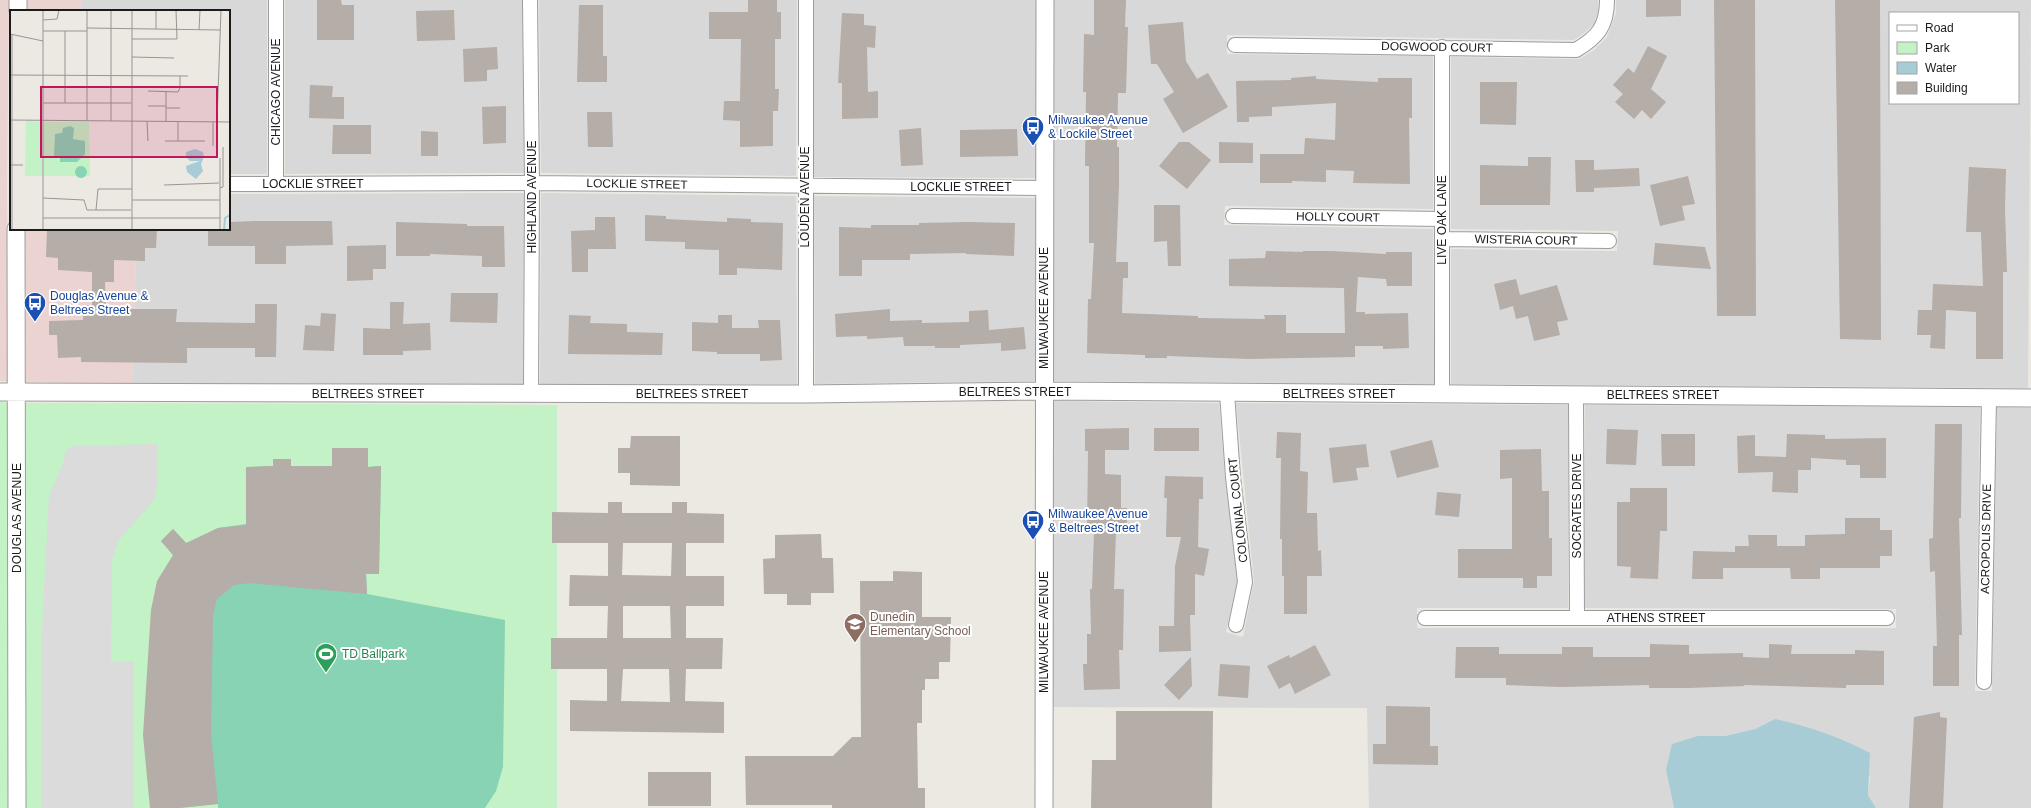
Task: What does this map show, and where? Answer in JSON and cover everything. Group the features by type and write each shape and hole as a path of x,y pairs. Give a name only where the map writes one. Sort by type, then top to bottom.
{"street":[{"name":"CHICAGO AVENUE","path":"276,0 276,184"},
{"name":"HIGHLAND AVENUE","path":"530,0 532,183 531,394"},
{"name":"LOUDEN AVENUE","path":"806,0 806,394"},
{"name":"MILWAUKEE AVENUE","path":"1044,0 1044,808"},
{"name":"DOGWOOD COURT","path":"1235,45 1576,50 1588,43 1602,29 1607,13 1607,0"},
{"name":"LIVE OAK LANE","path":"1442,47 1442,394"},
{"name":"LOCKLIE STREET","path":"230,184 532,183 805,187 1044,188"},
{"name":"HOLLY COURT","path":"1233,216 1442,219"},
{"name":"DOUGLAS AVENUE","path":"16,230 18,394 17,808"},
{"name":"WISTERIA COURT","path":"1442,239 1609,241"},
{"name":"BELTREES STREET","path":"0,392 18,394 806,394 1044,391 2031,398"},
{"name":"COLONIAL COURT","path":"1227,393 1234,477 1246,582 1236,625"},
{"name":"SOCRATES DRIVE","path":"1576,395 1577,618"},
{"name":"ACROPOLIS DRIVE","path":"1984,682 1989,397"},
{"name":"ATHENS STREET","path":"1425,618 1887,618"}],"shaded area":[{"path":"0,0 9,0 7,192 9,381 0,381"},
{"path":"26,0 82,0 82,10 26,10"},
{"path":"82,0 267,0 267,174 230,174 230,10 82,10"},
{"path":"285,0 522,0 524,173 285,174"},
{"path":"539,0 797,0 796,176 541,173"},
{"path":"814,0 1036,0 1036,178 814,177"},
{"path":"1053,0 1598,0 1598,12 1594,24 1574,40 1227,35 1227,54 1433,56 1433,209 1225,206 1224,225 1433,229 1434,384 1053,381"},
{"path":"1616,0 2031,0 2028,388 1451,384 1451,249 1617,251 1618,231 1451,229 1451,57 1579,59 1594,50 1607,37 1616,13"},
{"path":"524,193 523,384 132,384 137,230 230,230 230,194"},
{"path":"541,193 796,196 797,384 540,384"},
{"path":"814,196 1036,198 1036,381 815,384"},
{"path":"25,230 137,230 132,384 26,382"},
{"path":"1053,401 1219,403 1225,479 1237,581 1226,632 1243,637 1254,581 1236,403 1568,405 1568,608 1417,608 1417,628 1896,628 1896,609 1585,608 1585,405 1980,407 1975,691 1992,691 1997,407 2031,408 2031,808 1876,808 1868,795 1870,777 1775,719 1755,729 1725,736 1698,736 1666,770 1674,808 1369,808 1367,708 1053,707"},
{"path":"157,444 158,479 155,499 119,540 112,561 111,661 134,661 134,808 41,808 41,647 49,496 64,461 65,451 73,446"}],"green space":[{"path":"0,402 9,403 8,808 0,808"},
{"path":"26,403 557,405 557,808 26,808"},
{"name":"TD Ballpark","path":"332,448 368,448 368,467 381,466 379,574 366,574 367,594 505,620 503,767 496,791 485,808 218,808 218,804 179,808 150,808 173,555 161,541 173,529 187,544 218,528 246,524 246,467 273,466 273,459 291,459 291,466 332,466"}],"water":[{"path":"1775,719 1824,733 1870,753 1868,795 1876,808 1674,808 1666,770 1672,744 1698,736 1725,736 1755,729"}],"building":[{"path":"317,0 341,0 342,5 354,5 354,40 317,40"},
{"path":"748,0 777,0 777,12 781,12 781,39 775,39 775,89 779,89 778,111 773,111 773,146 740,147 740,121 723,120 724,101 740,101 741,39 709,39 709,12 748,12"},
{"path":"1094,0 1126,0 1125,27 1128,27 1126,93 1118,93 1117,147 1119,147 1119,185 1116,262 1128,262 1128,278 1123,278 1122,313 1198,316 1198,318 1265,319 1264,315 1286,315 1286,333 1345,333 1344,288 1229,286 1229,259 1265,258 1266,251 1332,251 1386,254 1386,252 1412,252 1412,286 1387,286 1386,279 1358,277 1356,312 1365,312 1365,314 1408,313 1409,348 1383,349 1383,346 1355,346 1355,357 1249,359 1167,356 1167,358 1145,358 1145,355 1087,353 1088,299 1091,299 1094,243 1089,243 1089,166 1085,166 1086,92 1083,92 1084,34 1094,35"},
{"path":"1646,0 1681,0 1681,16 1646,17"},
{"path":"1714,0 1755,0 1756,316 1717,316"},
{"path":"1835,0 1880,0 1881,340 1840,339"},
{"path":"579,5 603,5 603,56 607,56 607,82 577,82"},
{"path":"454,10 455,40 417,41 416,11"},
{"path":"842,13 864,14 864,25 876,26 875,48 867,47 868,92 878,91 878,118 842,119 842,83 838,83"},
{"path":"1183,22 1186,61 1197,79 1208,73 1228,107 1183,133 1163,99 1174,92 1157,64 1151,64 1148,25"},
{"path":"1648,46 1667,56 1651,89 1666,102 1651,119 1642,110 1634,119 1615,102 1623,94 1613,85 1628,68 1634,73"},
{"path":"497,47 498,69 487,70 487,81 464,82 463,49"},
{"path":"1316,76 1316,79 1378,82 1378,78 1412,78 1412,118 1409,118 1410,184 1353,183 1354,171 1326,170 1326,182 1292,181 1292,183 1260,183 1260,154 1304,154 1305,138 1335,140 1336,103 1272,107 1272,116 1249,117 1249,122 1237,122 1236,81 1291,80 1291,78"},
{"path":"1480,82 1517,82 1516,125 1480,124"},
{"path":"310,85 333,86 332,97 344,97 344,119 309,118"},
{"path":"506,106 506,143 483,144 482,107"},
{"path":"587,112 612,112 613,147 588,147"},
{"path":"333,125 371,125 371,154 332,154"},
{"path":"921,128 923,165 901,166 899,130"},
{"path":"1017,129 1018,156 960,157 960,130"},
{"path":"421,131 438,132 438,156 421,156"},
{"path":"1179,142 1189,142 1211,160 1187,189 1159,166"},
{"path":"1219,142 1253,143 1253,163 1219,163"},
{"path":"1528,157 1551,157 1550,205 1480,205 1480,165 1528,166"},
{"path":"1575,160 1594,160 1594,170 1639,168 1640,186 1594,188 1594,192 1576,192"},
{"path":"1969,167 2006,169 2005,209 2007,272 2003,272 2003,359 1976,359 1976,312 1946,310 1945,349 1930,348 1931,335 1917,335 1918,310 1932,310 1933,284 1983,286 1981,232 1966,232"},
{"path":"1688,176 1695,204 1682,206 1685,220 1660,226 1650,185"},
{"path":"1154,205 1180,205 1181,266 1168,266 1167,241 1154,242"},
{"path":"645,215 666,216 666,219 727,222 727,218 751,219 751,222 783,223 782,270 737,268 737,275 719,275 719,250 685,249 685,242 645,241"},
{"path":"595,217 615,217 616,249 588,249 588,272 572,272 571,231 595,230"},
{"path":"332,221 333,245 286,246 286,264 255,264 255,246 208,246 208,230 230,230 230,222"},
{"path":"396,222 467,224 467,226 504,226 505,267 482,267 482,256 430,254 430,256 396,256"},
{"path":"919,223 1015,223 1014,256 966,253 910,254 910,260 862,260 862,276 839,276 839,227 871,228 871,225 919,225"},
{"path":"47,230 157,230 156,248 145,248 145,261 114,260 114,282 105,282 106,309 177,309 176,322 255,323 255,304 277,304 276,357 255,357 255,348 187,348 187,363 81,362 81,357 58,358 57,335 49,335 49,321 83,320 83,305 92,305 92,272 58,270 58,258 46,257"},
{"path":"1655,243 1705,247 1711,269 1653,265"},
{"path":"386,245 386,269 373,269 373,280 347,281 347,246"},
{"path":"1516,279 1520,295 1557,285 1568,320 1557,322 1560,335 1534,341 1528,316 1516,319 1513,306 1500,310 1494,284"},
{"path":"451,293 498,293 497,323 450,322"},
{"path":"390,302 404,302 403,324 430,323 431,350 403,351 403,355 363,355 363,328 390,329"},
{"path":"890,309 890,321 922,320 922,323 969,322 969,311 988,310 989,330 1024,327 1026,349 1001,351 1001,343 960,345 960,348 935,348 935,346 904,346 903,337 867,339 867,336 836,337 835,314"},
{"path":"321,313 336,314 334,351 303,350 305,325 320,326"},
{"path":"569,315 591,316 590,323 627,324 627,332 663,333 662,355 568,354"},
{"path":"718,315 732,315 732,328 759,328 758,320 780,320 782,360 760,361 760,354 717,354 717,352 692,351 692,322 718,323"},
{"path":"1935,424 1962,424 1961,518 1959,518 1962,635 1959,635 1959,686 1933,686 1933,646 1937,646 1935,571 1930,572 1929,539 1933,538"},
{"path":"1129,428 1129,450 1105,450 1105,474 1121,475 1121,508 1127,508 1127,532 1116,532 1114,589 1124,589 1123,650 1119,650 1120,689 1084,690 1083,664 1087,664 1087,634 1091,634 1090,589 1092,589 1094,532 1087,532 1088,451 1085,451 1085,429"},
{"path":"1154,428 1199,428 1199,451 1154,451"},
{"path":"1607,429 1638,430 1636,465 1606,464"},
{"path":"1277,432 1301,433 1300,471 1308,472 1307,513 1317,513 1318,551 1321,550 1322,576 1307,576 1307,614 1284,614 1284,576 1282,576 1282,539 1280,539 1281,458 1276,458"},
{"path":"1661,434 1695,434 1695,466 1662,466"},
{"path":"1787,434 1825,435 1825,439 1886,438 1886,478 1860,478 1860,465 1846,465 1846,460 1811,458 1811,470 1798,470 1798,493 1772,492 1773,472 1738,473 1737,436 1755,435 1755,456 1786,457"},
{"path":"631,436 680,436 680,486 630,485 630,473 618,473 618,448 630,448"},
{"path":"1432,440 1439,467 1397,478 1390,451"},
{"path":"1366,444 1369,467 1356,468 1358,480 1333,483 1329,448"},
{"path":"332,448 368,448 368,467 381,466 379,574 366,574 367,594 250,583 234,585 217,599 213,615 211,734 218,804 179,808 150,808 143,735 151,610 157,581 173,555 161,541 173,529 186,543 218,528 246,525 246,467 273,466 273,459 291,459 291,466 332,466"},
{"path":"1541,449 1542,491 1549,491 1549,538 1552,538 1552,576 1537,576 1537,588 1523,588 1523,578 1458,578 1458,549 1512,549 1512,478 1500,479 1500,450"},
{"path":"1165,476 1203,477 1203,499 1199,499 1198,547 1209,549 1204,576 1195,574 1195,615 1190,615 1191,651 1159,652 1159,626 1174,626 1175,566 1181,537 1166,537 1167,498 1164,498"},
{"path":"1630,488 1667,488 1667,531 1660,531 1658,579 1630,578 1631,567 1617,566 1617,502 1630,502"},
{"path":"1437,492 1461,494 1459,517 1435,515"},
{"path":"608,502 622,502 622,513 672,513 672,502 687,502 687,513 724,514 724,543 686,543 686,576 724,576 724,606 686,606 686,638 723,638 722,669 686,669 685,701 724,702 724,733 570,731 570,700 607,701 607,669 551,669 551,638 607,638 608,606 569,606 570,575 608,576 608,543 552,543 552,512 608,513","holes":["623,543 672,543 671,576 622,575","623,606 670,606 671,638 623,638","623,669 669,669 670,702 621,701"]},
{"path":"1845,518 1880,518 1880,530 1892,530 1892,556 1880,556 1880,568 1820,568 1820,579 1791,579 1790,568 1723,568 1723,579 1692,579 1693,551 1735,552 1735,546 1749,546 1748,535 1777,535 1777,546 1805,546 1805,535 1845,534"},
{"path":"821,534 822,558 833,558 834,593 811,593 811,605 787,605 787,594 764,594 763,559 775,558 775,535"},
{"path":"893,571 922,572 922,617 951,617 950,662 939,662 939,679 925,679 925,690 922,690 922,723 917,723 918,788 925,788 925,808 832,808 832,805 746,805 745,756 833,756 852,737 861,737 860,581 893,581"},
{"path":"1650,644 1689,645 1689,654 1743,653 1743,657 1769,658 1769,644 1792,645 1791,654 1855,654 1855,650 1884,651 1884,685 1846,685 1846,688 1744,685 1689,688 1649,688 1649,685 1561,687 1506,685 1506,678 1455,678 1456,647 1499,647 1499,654 1562,654 1562,647 1593,647 1593,657 1650,657"},
{"path":"1315,645 1331,675 1295,694 1290,683 1279,689 1267,666 1289,655 1290,658"},
{"path":"1191,657 1192,686 1179,700 1164,685"},
{"path":"1220,664 1250,666 1248,698 1218,696"},
{"path":"1386,706 1430,707 1430,746 1438,746 1438,765 1373,764 1373,744 1386,744"},
{"path":"1116,711 1213,711 1212,808 1091,808 1092,760 1116,760"},
{"path":"1940,712 1940,717 1947,718 1943,808 1909,808 1914,717"},
{"path":"648,772 711,772 711,806 648,806"}],"place":[{"name":"Milwaukee Avenue & Lockile Street","path":"1033,146"},
{"name":"Douglas Avenue & Beltrees Street","path":"35,322"},
{"name":"Milwaukee Avenue & Beltrees Street","path":"1033,540"},
{"name":"Dunedin Elementary School","path":"855,644"},
{"name":"TD Ballpark","path":"326,674"}]}
